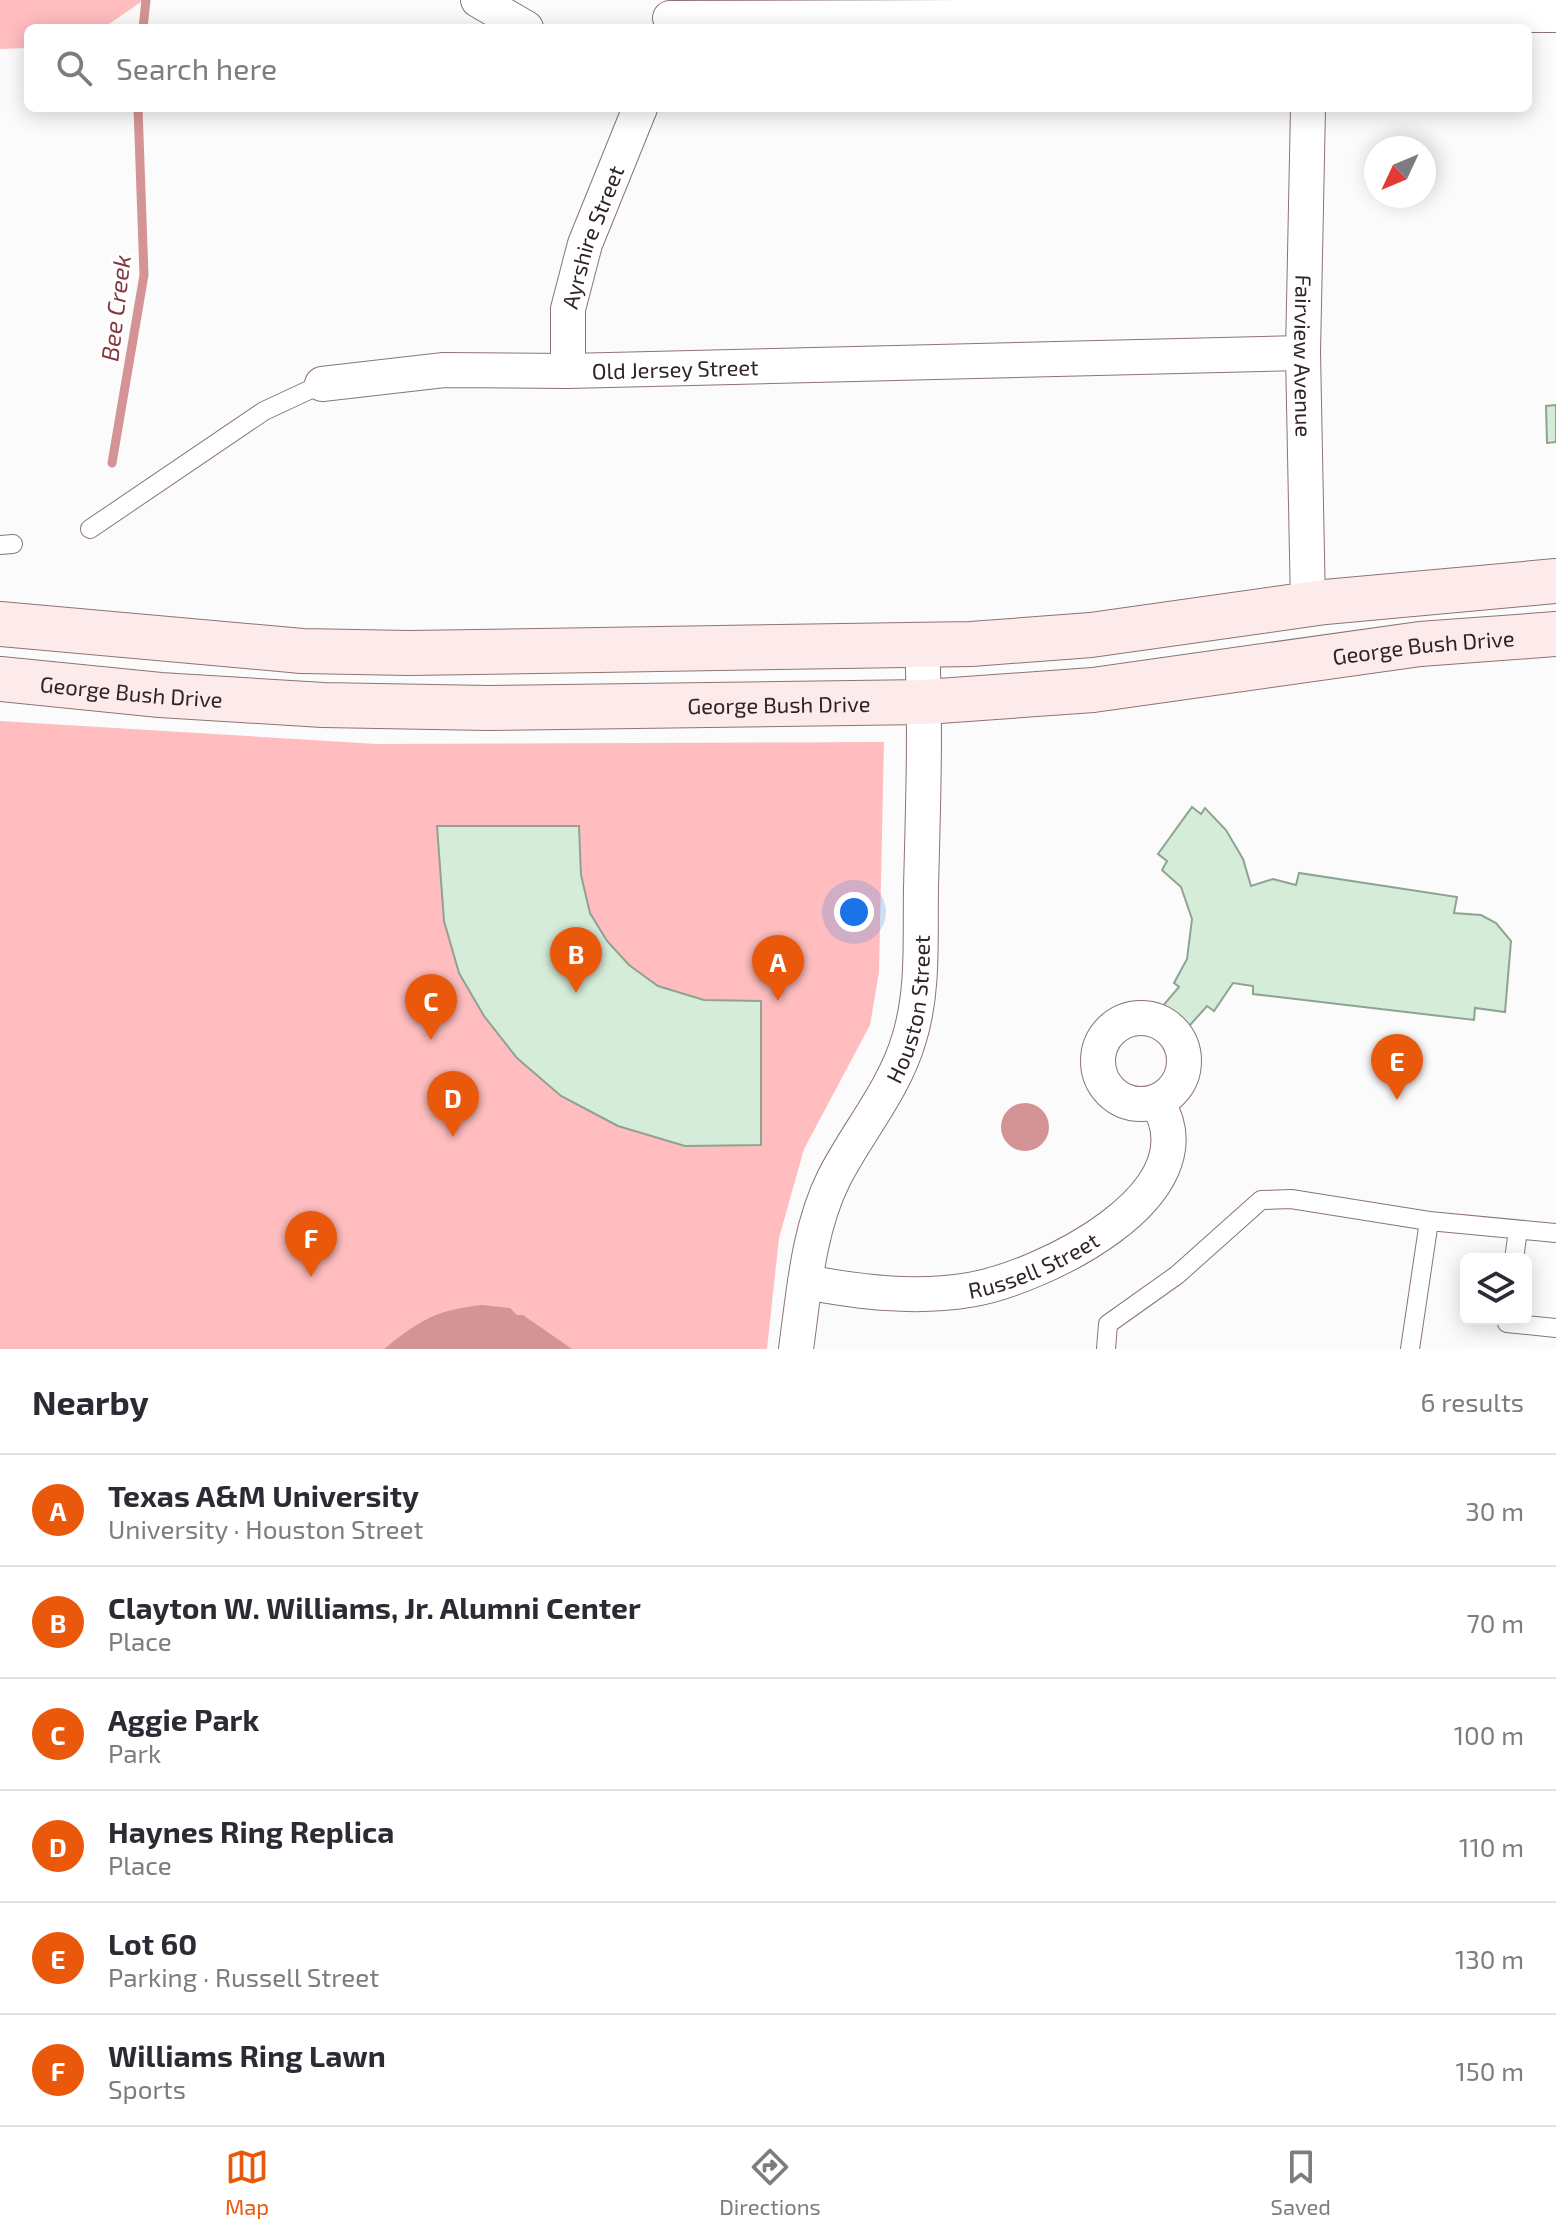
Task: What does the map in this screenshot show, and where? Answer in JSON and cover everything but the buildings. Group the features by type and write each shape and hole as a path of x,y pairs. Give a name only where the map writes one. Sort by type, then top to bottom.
{"main road":[{"path":"0,624 302,651 611,652 922,645 1091,635 1308,605 1556,581"},
{"path":"1420,644 1441,616 1556,607"},
{"name":"George Bush Drive","path":"0,679 160,695 338,705 488,708 925,702 1093,690 1420,644 1556,634"}],"street":[{"path":"478,0 519,24"},
{"path":"669,15 891,8 1310,15 1556,15"},
{"name":"Ayrshire Street","path":"568,371 568,309 585,244 638,112"},
{"name":"Fairview Avenue","path":"1308,112 1303,353 1308,605"},
{"name":"Old Jersey Street","path":"322,384 444,370 568,371 1303,353"},
{"name":"Houston Street","path":"796,1349 813,1238 833,1181 898,1067 915,1016 920,969 925,702 922,645"},
{"name":"Russell Street","path":"805,1282 884,1293 949,1293 998,1284 1063,1258 1108,1228 1155,1183 1164,1168 1168,1137 1167,1124 1157,1102"}],"lane":[{"name":"Old Jersey Street","path":"90,529 264,411 322,384"},
{"path":"1106,1349 1108,1324 1177,1275 1261,1200 1291,1199 1429,1221 1556,1233"},
{"path":"1410,1349 1429,1221"},
{"path":"1515,1253 1518,1230"},
{"path":"1527,1325 1556,1328"}],"shaded area":[{"path":"0,0 144,0 109,24 24,24 24,48 0,49"},
{"path":"0,721 377,744 884,742 879,972 870,1025 804,1149 779,1238 767,1349 0,1349"},
{"path":"1025,1103 1042,1110 1049,1127 1042,1144 1025,1151 1008,1144 1001,1127 1008,1110"},
{"path":"482,1305 510,1308 572,1349 384,1349 440,1313"}],"waterway":[{"name":"Bee Creek","path":"143,24 146,0"},
{"name":"Bee Creek","path":"112,463 144,275 138,112"}],"place":[{"name":"Clayton W. Williams, Jr. Alumni Center","path":"576,993"},
{"name":"Texas A&M University","path":"778,1001"},
{"name":"Aggie Park","path":"431,1040"},
{"name":"Lot 60","path":"1397,1100"},
{"name":"Haynes Ring Replica","path":"453,1137"},
{"name":"Williams Ring Lawn","path":"311,1277"}]}
